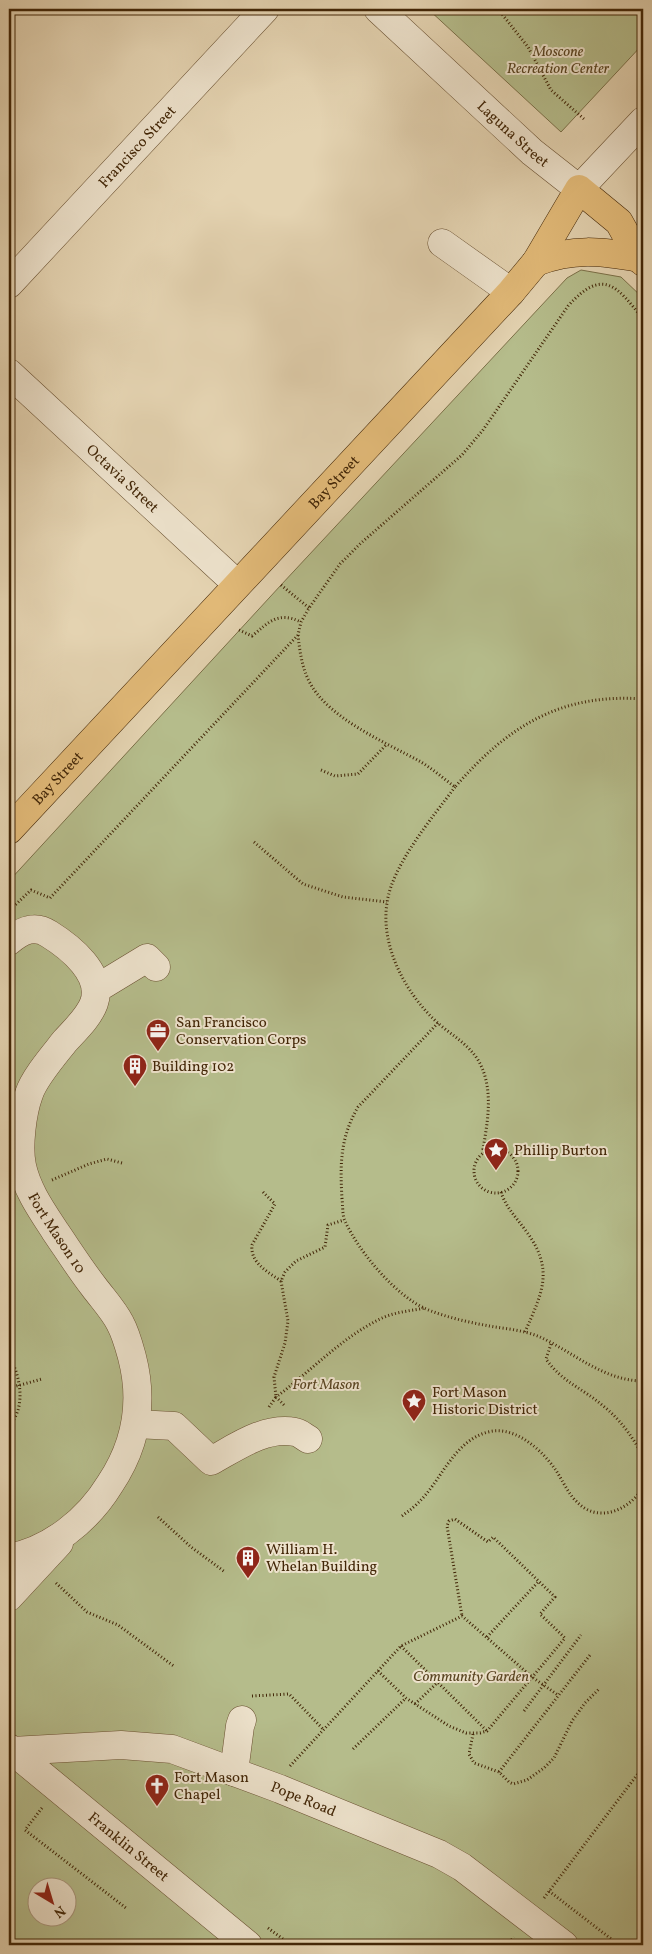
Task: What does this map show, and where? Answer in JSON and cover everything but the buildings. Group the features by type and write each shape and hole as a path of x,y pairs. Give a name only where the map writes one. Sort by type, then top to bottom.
{"main road":[{"name":"Laguna Street","path":"579,189 619,222 641,260"},
{"name":"Bay Street","path":"9,830 511,292 536,262 579,189"},
{"path":"536,262 557,254 574,251 621,254 641,260"}],"street":[{"name":"Francisco Street","path":"9,284 265,9"},
{"name":"Laguna Street","path":"378,9 532,152 579,189"},
{"name":"Bay Street","path":"579,189 643,121"},
{"path":"442,243 511,292"},
{"name":"Octavia Street","path":"9,373 237,584"},
{"path":"9,941 19,933 33,928 47,933 84,963 93,976 96,989 147,958 156,967"},
{"name":"Fort Mason 10","path":"9,1597 101,1499 125,1460 136,1424 138,1384 129,1346 120,1323 80,1268 35,1199 22,1166 22,1131 29,1093 50,1060 89,1013 95,1002 96,989"},
{"path":"136,1424 174,1426 211,1460 255,1437 276,1432 296,1432 308,1439"},
{"path":"9,1558 40,1547 74,1528"},
{"path":"234,1772 240,1726 247,1708"},
{"name":"Pope Road","path":"11,1750 121,1745 172,1749 280,1789 439,1854 462,1867 564,1945"},
{"name":"Franklin Street","path":"11,1750 248,1945"}],"path":[{"path":"498,9 528,47 551,90 584,119"},
{"path":"456,787 422,763 386,745 344,718 325,703 310,684 300,661 298,635 301,622 308,608 340,564 361,542 462,455 482,430 568,306 580,293 589,286 601,284 613,288 627,298 643,319"},
{"path":"281,585 308,608"},
{"path":"240,630 252,636 273,620 283,616 292,617 301,622"},
{"path":"9,910 31,890 50,898 298,635"},
{"path":"485,1152 483,1149 488,1117 488,1098 485,1079 478,1061 467,1046 438,1023 411,992 388,940 387,902 396,876 412,846 471,768 517,730 542,715 570,704 599,699 643,699"},
{"path":"321,770 335,776 358,774 386,745"},
{"path":"254,842 303,884 343,897 387,902"},
{"path":"438,1023 358,1107 348,1124 342,1152 344,1220 365,1252 390,1284 406,1297 425,1308 446,1316 525,1332 602,1371 622,1378 643,1381"},
{"path":"499,1149 506,1151 515,1161 518,1174 515,1181 511,1187 501,1192 490,1192 483,1189 474,1177 476,1162 485,1152 499,1149"},
{"path":"31,1190 89,1164 107,1159 122,1163"},
{"path":"263,1192 275,1204 252,1245 251,1252 256,1262 280,1281 288,1321 285,1343 274,1378 276,1397"},
{"path":"501,1192 505,1204 527,1232 542,1262 544,1281 540,1299 525,1332"},
{"path":"280,1281 285,1272 296,1261 326,1247 328,1225 344,1220"},
{"path":"255,1437 264,1416 276,1397 327,1354 381,1318 425,1308"},
{"path":"551,1344 546,1359 555,1372 602,1404 621,1422 634,1439 643,1456"},
{"path":"9,1355 16,1368 20,1386 15,1419 9,1426"},
{"path":"14,1387 42,1379"},
{"path":"402,1516 418,1504 460,1450 473,1438 489,1432 507,1432 526,1440 554,1467 576,1501 590,1511 604,1514 622,1509 637,1497 643,1488"},
{"path":"158,1517 191,1547 225,1572"},
{"path":"378,1671 406,1698 415,1704 457,1730 473,1734 487,1731 532,1677 565,1638 540,1614 555,1598 493,1537 488,1542 455,1519 450,1521 447,1526 462,1616 532,1677 558,1695"},
{"path":"38,1565 87,1612 118,1625 175,1667"},
{"path":"487,1637 539,1581"},
{"path":"280,1789 292,1763 401,1646 462,1616"},
{"path":"524,1711 582,1635"},
{"path":"401,1646 487,1731"},
{"path":"499,1772 590,1655"},
{"path":"415,1704 438,1682"},
{"path":"473,1734 469,1754 477,1766 499,1772 513,1784 527,1780 554,1758 572,1721 585,1703 600,1688"},
{"path":"247,1708 289,1694 323,1729"},
{"path":"353,1749 406,1698"},
{"path":"619,1945 549,1891 643,1767"},
{"path":"44,1806 25,1830 126,1908"}],"green space":[{"name":"Moscone Recreation Center","path":"428,9 643,9 643,44 561,132"},
{"name":"Fort Mason","path":"581,270 621,277 643,298 643,1945 9,1945 9,881 567,278"}],"place":[{"name":"San Francisco Conservation Corps","path":"158,1052"},
{"name":"Building 102","path":"135,1087"},
{"name":"Phillip Burton","path":"496,1171"},
{"name":"Fort Mason Historic District","path":"414,1422"},
{"name":"William H. Whelan Building","path":"248,1579"},
{"name":"Fort Mason Chapel","path":"157,1807"}],"park label":[{"name":"Community Garden","path":"471,1676"}]}
